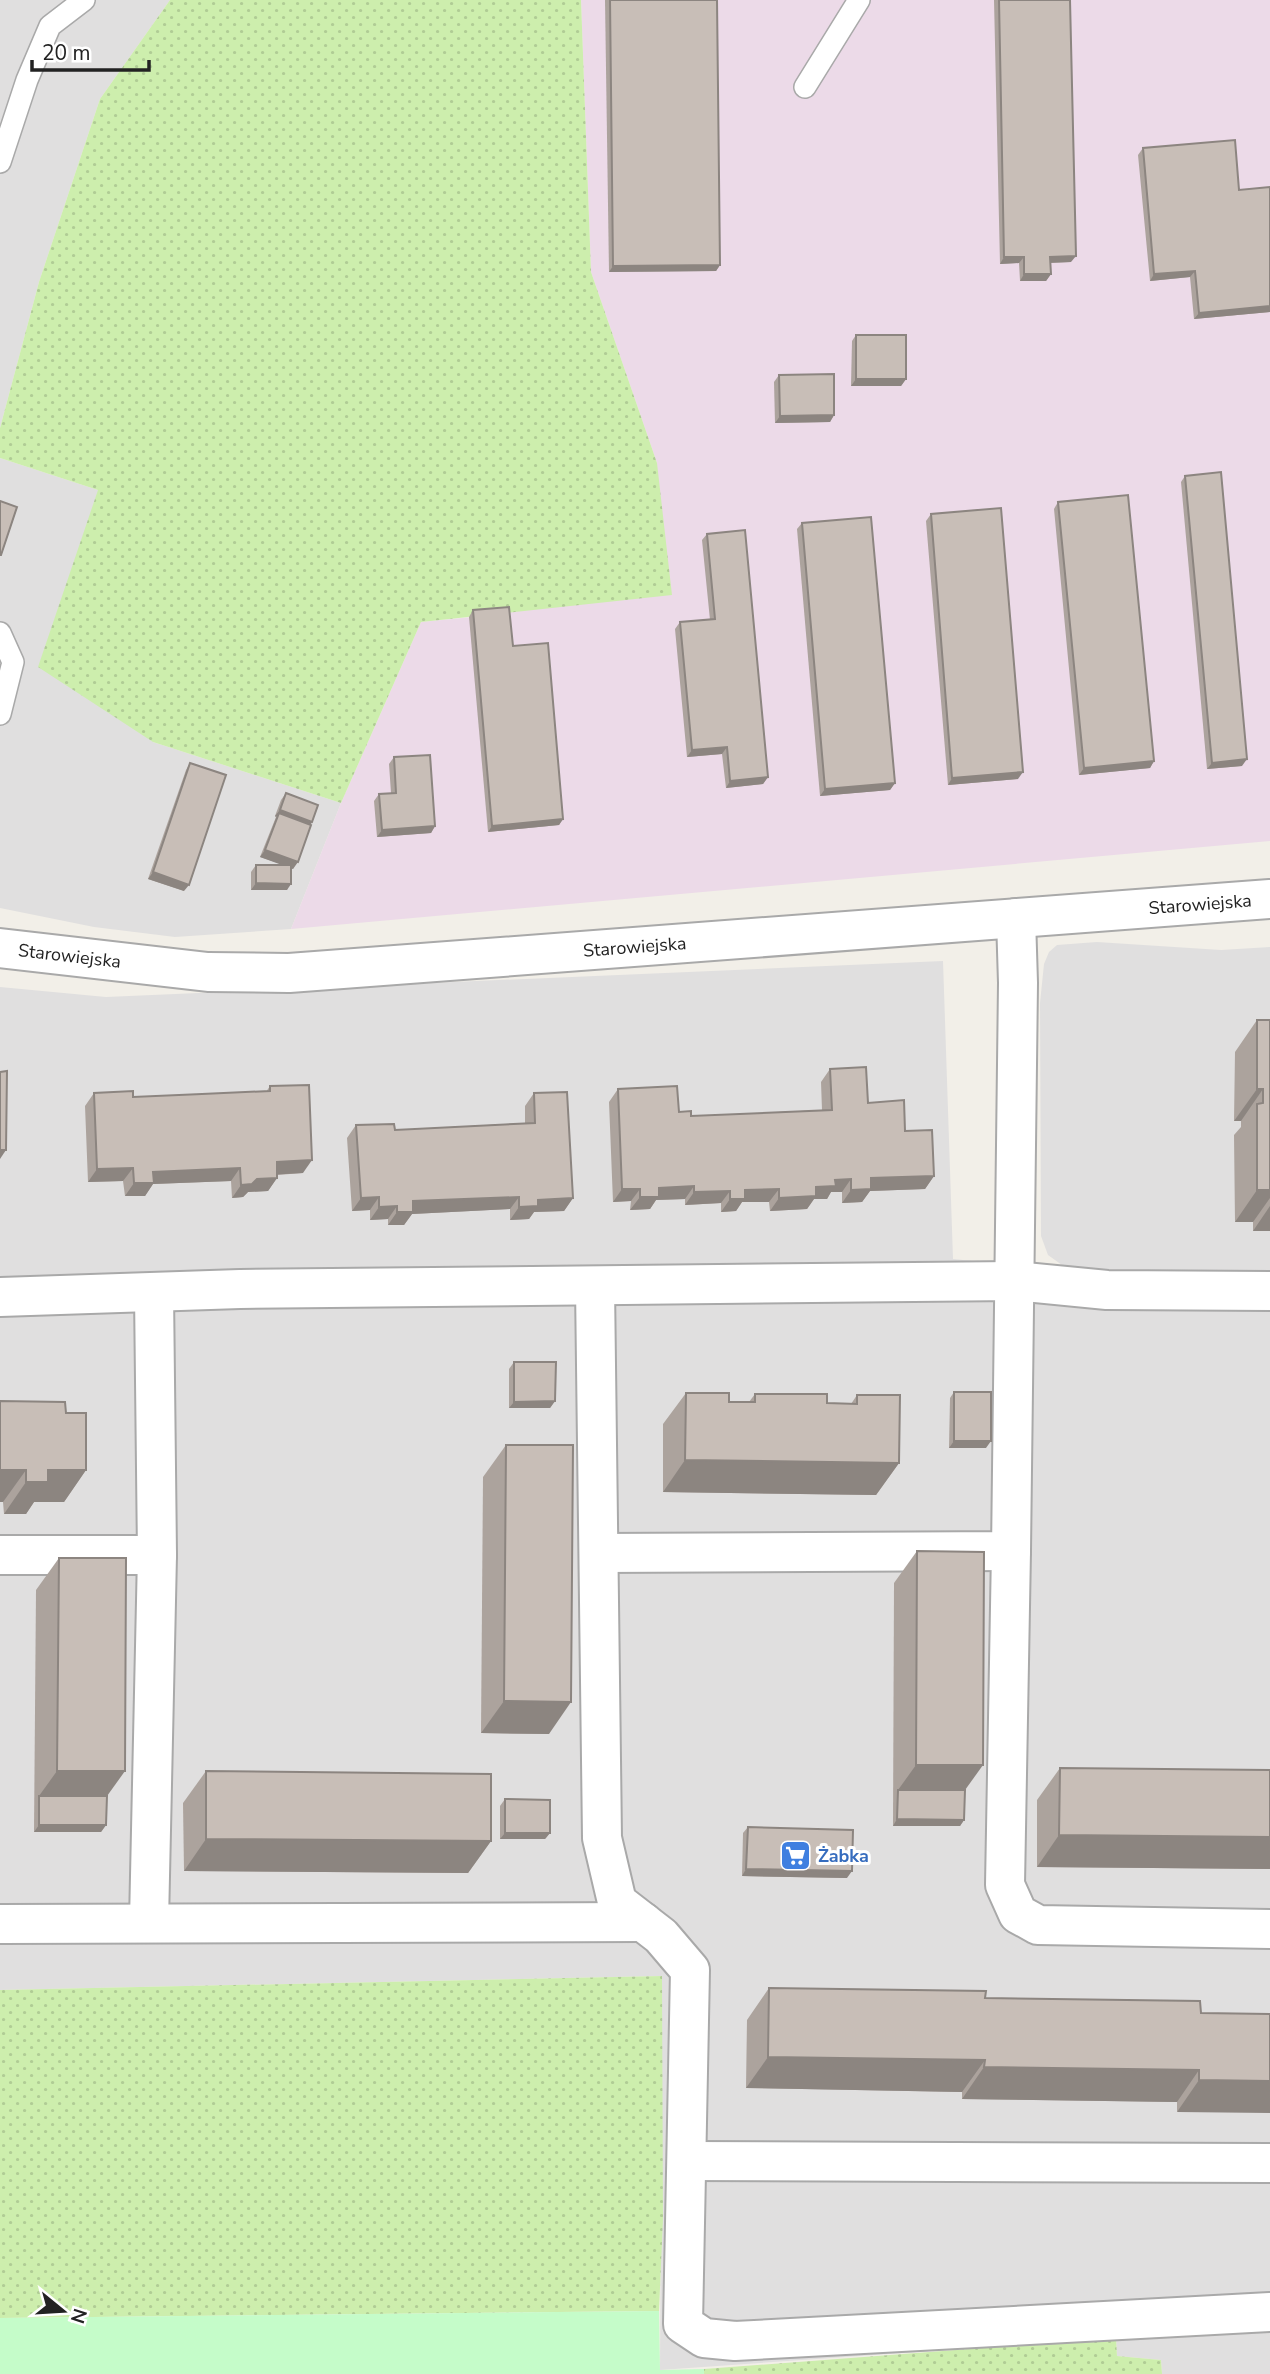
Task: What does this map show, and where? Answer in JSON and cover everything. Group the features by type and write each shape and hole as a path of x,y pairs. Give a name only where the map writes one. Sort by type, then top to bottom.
{"street":[{"name":"Starowiejska","path":"0,948 208,972 289,972 1270,899"},
{"path":"1016,918 1018,983 1005,1885 1018,1914 1038,1925 1270,1929"},
{"path":"0,1297 85,1292 154,1293 240,1289 1014,1281 1107,1290 1270,1291"},
{"path":"595,1286 602,1838 617,1902 661,1936 690,1970 683,2324 704,2338 735,2341 1270,2312"},
{"path":"149,1922 157,1555 154,1293"},
{"path":"599,1553 1011,1551"},
{"path":"0,1555 157,1555"},
{"path":"0,1924 643,1922"},
{"path":"687,2161 1270,2163"}],"lane":[{"path":"0,162 27,80 50,26 84,0"},
{"path":"805,87 859,0"},
{"path":"0,633 13,663 0,714"}],"shaded area":[{"path":"0,0 170,0 100,99 39,282 0,428"},
{"path":"581,0 1270,0 1270,841 291,929 341,803 421,622 505,614 657,463 591,272"},
{"path":"0,458 98,490 153,742 341,803 291,929 175,937 94,927 0,908"},
{"path":"1097,942 1221,950 1270,947 1270,2374 1162,2374 1161,2360 1117,2356 1116,2338 660,2370 662,1976 0,1990 0,987 106,997 943,961 953,1259 1069,1270 1048,1255 1041,1236 1040,1003 1044,964 1049,952 1057,945"}],"green space":[{"path":"170,0 581,0 591,272 657,463 672,595 421,622 341,803 153,742 38,667 98,490 0,458 0,428 39,282 100,99"},
{"path":"662,1976 663,2218 659,2311 0,2318 0,1990"},
{"path":"659,2311 660,2370 704,2369 704,2374 0,2374 0,2318"},
{"path":"1116,2338 1117,2356 1161,2360 1162,2374 704,2374 704,2369"}],"building":[{"path":"610,0 717,0 720,265 613,266"},
{"path":"999,0 1070,0 1076,256 1050,257 1051,274 1024,274 1024,257 1004,257"},
{"path":"1235,140 1239,190 1270,187 1270,306 1199,313 1195,271 1154,274 1143,148"},
{"path":"856,335 906,335 906,379 856,379"},
{"path":"834,374 834,415 780,416 779,375"},
{"path":"1221,472 1247,759 1212,763 1185,476"},
{"path":"1128,495 1154,761 1084,768 1058,502"},
{"path":"0,501 17,507 1,555 0,555"},
{"path":"1001,508 1023,772 952,778 931,514"},
{"path":"871,517 895,783 825,789 802,523"},
{"path":"745,530 768,777 730,781 727,747 692,750 680,622 715,619 707,534"},
{"path":"509,607 513,646 548,643 563,819 492,826 473,610"},
{"path":"430,755 435,826 382,830 379,794 396,793 394,757"},
{"path":"190,763 226,775 189,885 153,872"},
{"path":"286,793 318,805 312,822 280,810"},
{"path":"279,813 311,825 298,862 265,850"},
{"path":"256,865 291,865 291,884 256,883"},
{"path":"1257,1020 1270,1020 1270,1190 1257,1190 1257,1104 1263,1103 1263,1089 1257,1089"},
{"path":"866,1067 868,1103 904,1100 905,1131 932,1130 934,1176 871,1178 871,1189 851,1190 851,1179 835,1180 836,1186 816,1187 816,1196 779,1198 779,1189 745,1190 745,1199 730,1199 730,1191 694,1192 694,1186 659,1188 659,1197 640,1197 640,1189 622,1189 618,1089 677,1086 679,1112 691,1111 691,1116 832,1110 830,1069"},
{"path":"7,1071 6,1150 0,1150 0,1072"},
{"path":"309,1085 312,1160 277,1162 277,1178 257,1179 252,1184 241,1185 240,1168 153,1172 154,1183 134,1183 133,1168 97,1169 94,1093 133,1091 133,1097 270,1091 270,1086"},
{"path":"567,1092 573,1198 538,1200 538,1206 519,1207 519,1197 413,1201 413,1212 397,1212 397,1206 379,1207 379,1197 361,1198 356,1125 394,1124 395,1130 535,1123 534,1093"},
{"path":"514,1362 556,1362 555,1401 514,1402"},
{"path":"954,1392 991,1392 991,1441 954,1441"},
{"path":"686,1393 729,1393 729,1402 755,1402 755,1394 827,1394 827,1403 857,1404 857,1395 900,1395 899,1463 685,1460"},
{"path":"0,1401 65,1402 66,1413 86,1413 86,1470 48,1470 48,1482 26,1482 26,1470 0,1470"},
{"path":"506,1445 573,1445 571,1702 504,1701"},
{"path":"917,1551 984,1552 983,1765 916,1765"},
{"path":"59,1558 126,1558 125,1771 57,1771"},
{"path":"1060,1768 1270,1770 1270,1837 1059,1835"},
{"path":"206,1771 491,1774 491,1841 206,1839"},
{"path":"898,1790 965,1790 964,1820 897,1819"},
{"path":"39,1796 107,1796 106,1825 39,1825"},
{"path":"505,1799 550,1800 550,1833 505,1833"},
{"name":"Żabka","path":"748,1827 853,1830 852,1871 746,1869"},
{"path":"769,1988 986,1991 985,1998 1200,2001 1201,2013 1270,2014 1270,2081 1199,2080 1199,2070 984,2067 985,2060 768,2057"}],"place":[{"name":"Żabka","path":"795,1856"}]}
